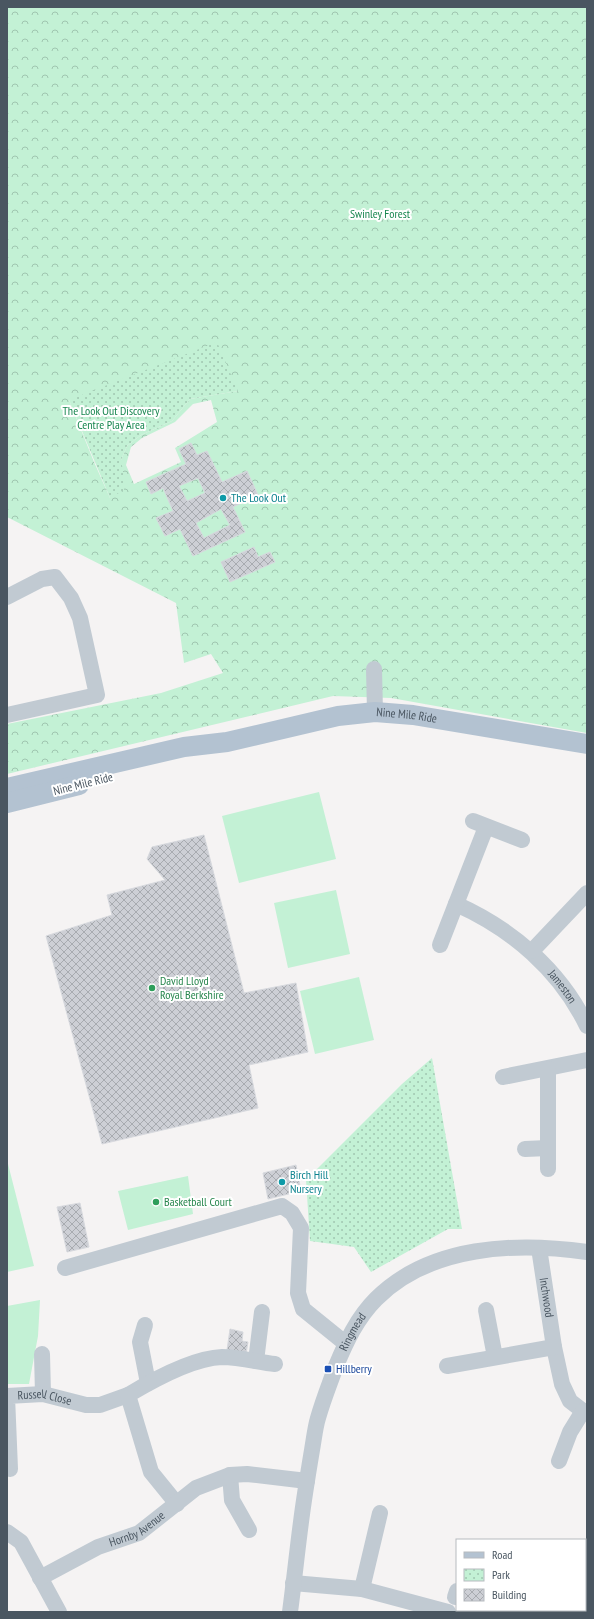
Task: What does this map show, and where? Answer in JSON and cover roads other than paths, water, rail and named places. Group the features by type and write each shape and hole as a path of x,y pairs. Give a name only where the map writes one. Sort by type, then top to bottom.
{"main road":[{"name":"Nine Mile Ride","path":"7,788 184,747 226,742 338,716 375,712 413,715 587,744"},
{"name":"Nine Mile Ride","path":"7,803 186,758 226,742"}],"street":[{"path":"7,596 42,579 55,577 71,598 80,618 97,695 7,716"},
{"path":"374,669 375,712"},
{"path":"440,945 456,904 480,824 522,840"},
{"path":"532,951 587,893"},
{"name":"Jameston","path":"456,904 477,914 510,934 532,951 558,980 585,1017"},
{"path":"503,1077 587,1060"},
{"path":"548,1069 548,1169"},
{"path":"525,1149 548,1148"},
{"path":"65,1268 282,1206 292,1212 301,1228 298,1293 303,1309 345,1343"},
{"name":"Ringmead","path":"290,1612 307,1481 318,1419 329,1384 345,1343 352,1330 375,1300 391,1286 409,1275 454,1256 507,1248 539,1248 587,1252"},
{"name":"Inchwood","path":"539,1248 554,1347 562,1384 570,1401 585,1411"},
{"path":"486,1310 495,1357"},
{"path":"256,1361 262,1312"},
{"path":"145,1325 140,1342 148,1383"},
{"path":"447,1366 554,1347"},
{"path":"42,1354 43,1394"},
{"name":"Russell Close","path":"10,1469 7,1396 43,1394 86,1405 100,1405 128,1395 148,1383 199,1361 223,1357 275,1364"},
{"path":"128,1395 151,1472 177,1504"},
{"path":"559,1461 570,1432 585,1411"},
{"name":"Hornby Avenue","path":"40,1578 98,1547 139,1534 196,1488 230,1475 247,1474 307,1481"},
{"path":"230,1475 232,1500 249,1530"},
{"path":"362,1589 380,1513"},
{"path":"7,1532 21,1542 59,1612"},
{"path":"294,1583 362,1589 448,1612"}],"place":[{"name":"The Look Out","path":"223,498"},
{"name":"David Lloyd Royal Berkshire","path":"152,988"},
{"name":"Birch Hill Nursery","path":"282,1182"},
{"name":"Basketball Court","path":"156,1202"},
{"name":"Hillberry","path":"328,1369"}],"park label":[{"name":"Swinley Forest","path":"380,214"},
{"name":"The Look Out Discovery Centre Play Area","path":"111,418"}]}
